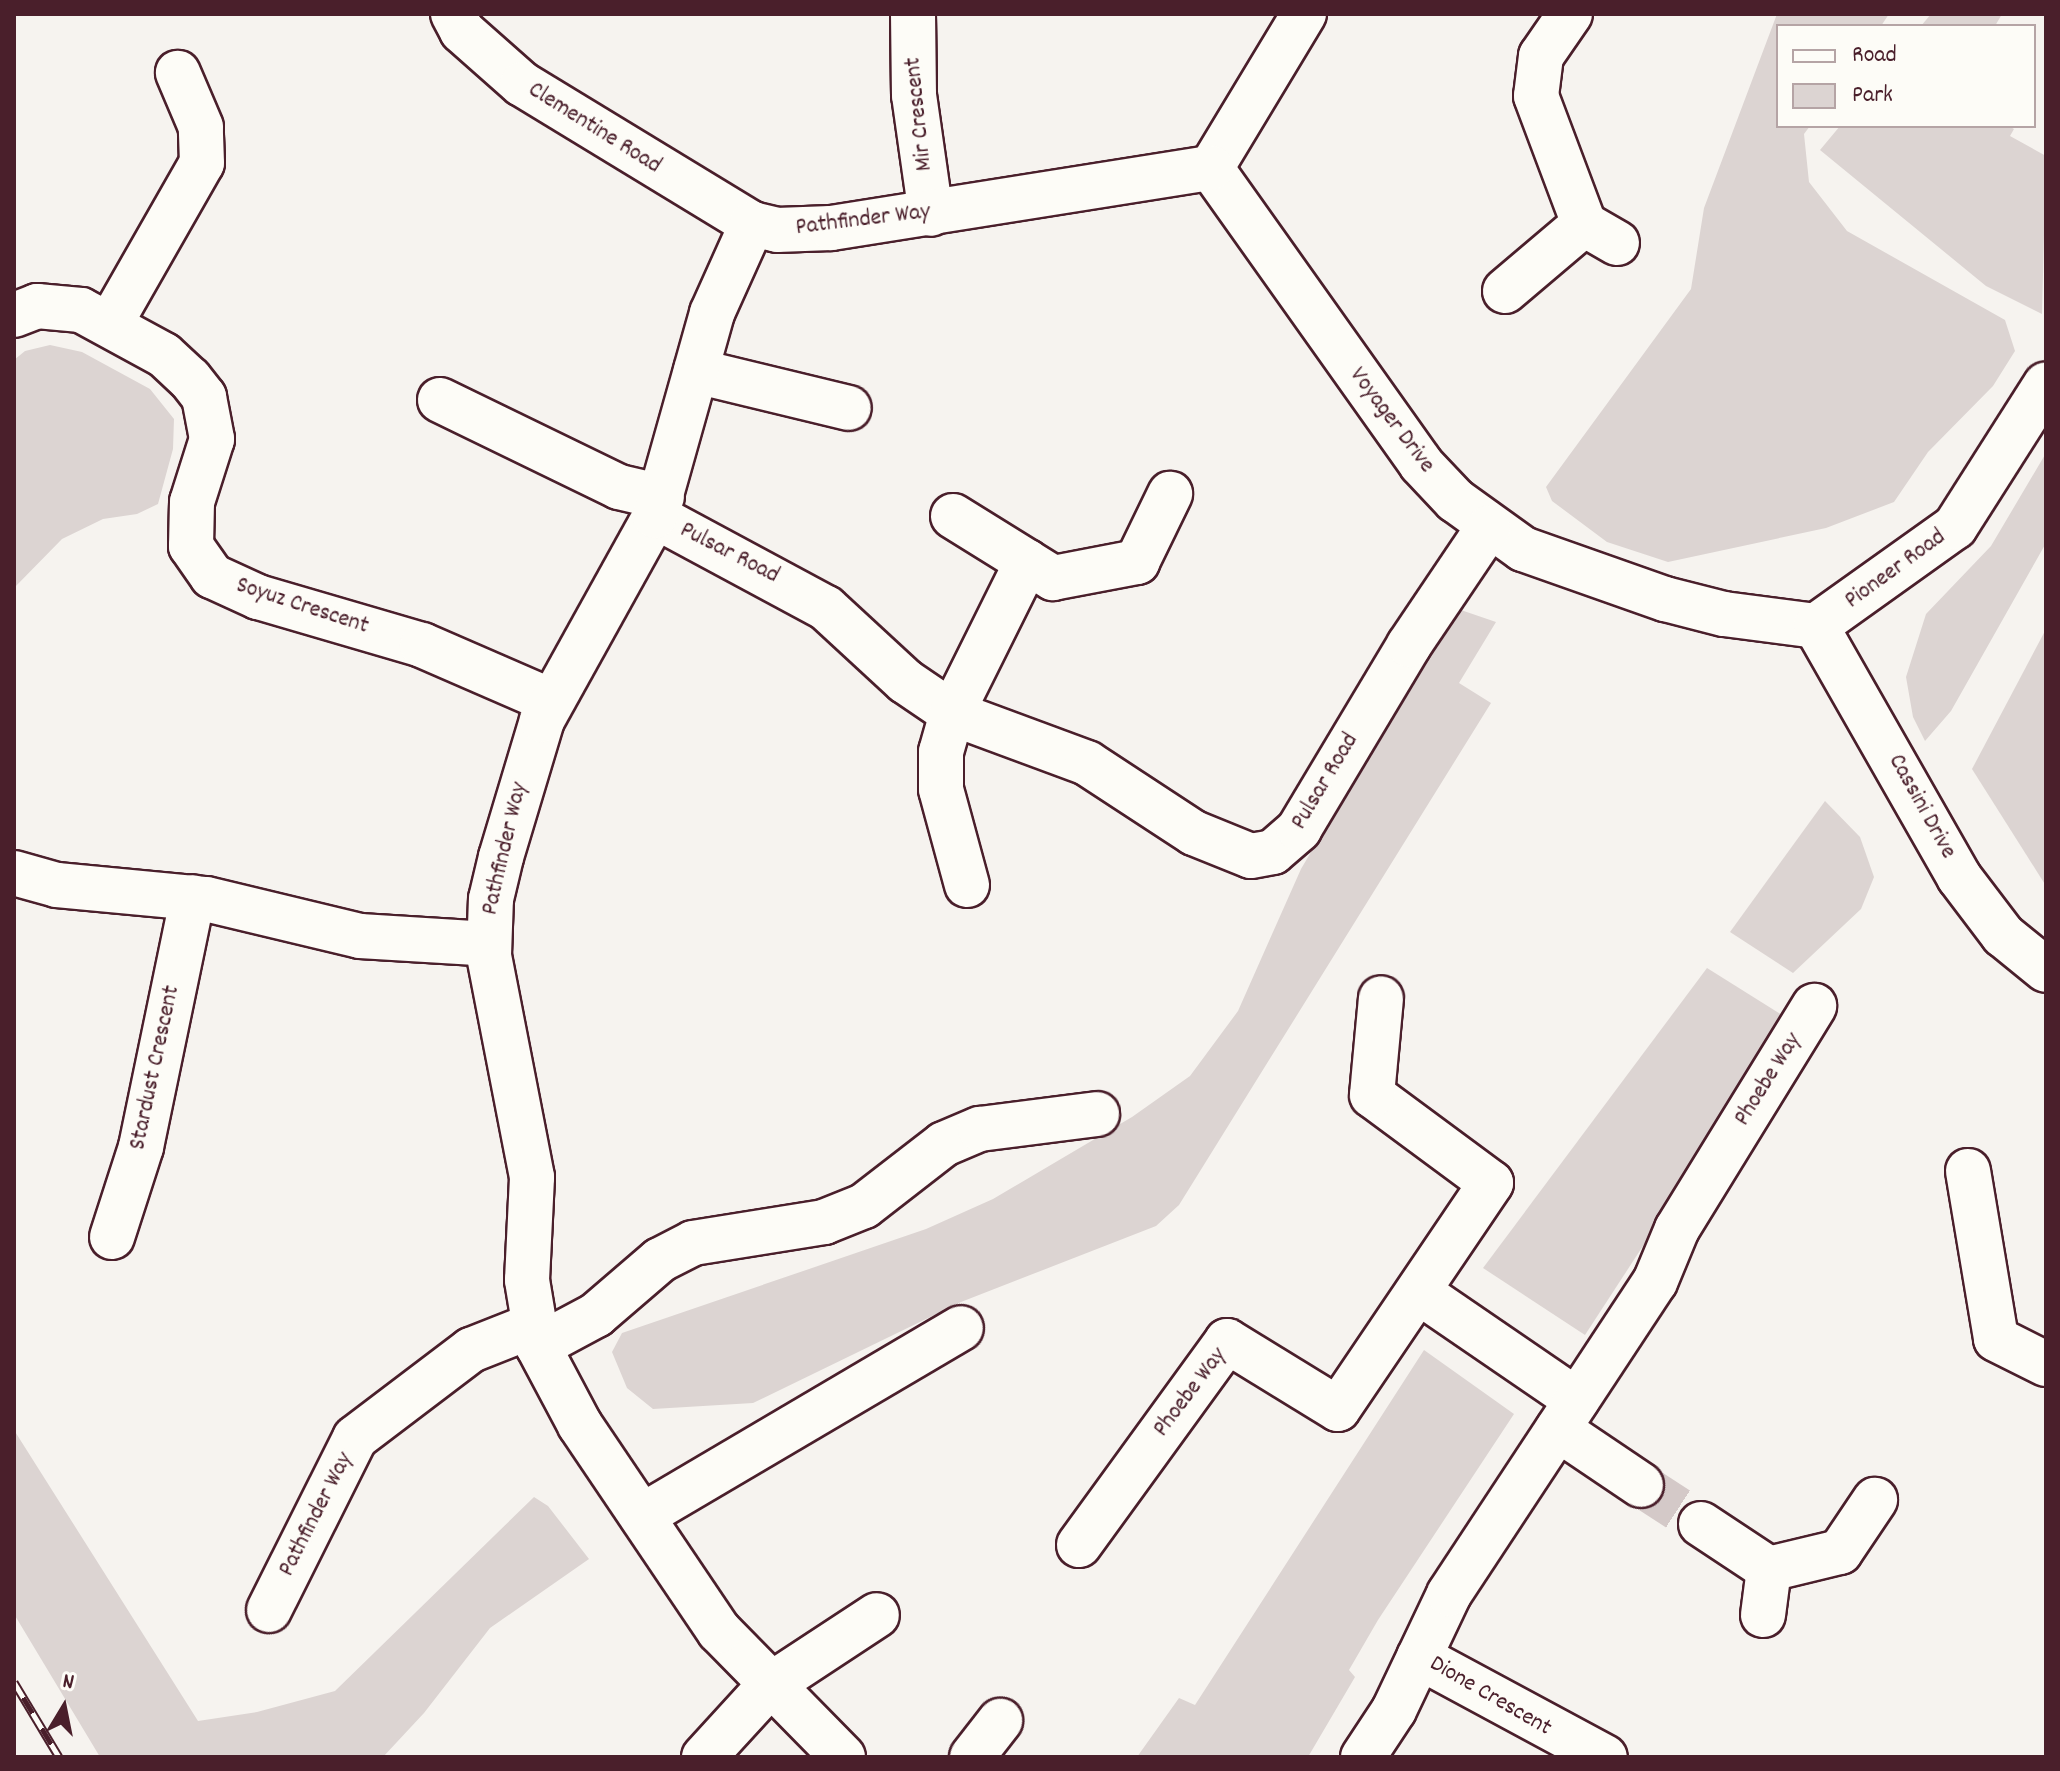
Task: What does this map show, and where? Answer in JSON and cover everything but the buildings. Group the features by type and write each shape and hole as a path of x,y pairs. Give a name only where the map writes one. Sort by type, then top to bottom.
{"street":[{"name":"Clementine Road","path":"453,14 462,31 522,84 752,224"},
{"name":"Mir Crescent","path":"913,14 914,95 931,214"},
{"path":"1211,168 1304,14"},
{"path":"1505,291 1600,234 1536,96 1541,56 1570,14"},
{"path":"110,324 202,163 201,127 178,73"},
{"name":"Pathfinder Way","path":"843,1757 769,1686 719,1631 580,1425 535,1336 527,1280 532,1177 489,944 501,857 529,751 551,701 658,506 712,313 752,224 797,230 931,214 1211,168"},
{"name":"Voyager Drive","path":"1211,168 1381,413 1455,500 1488,528 1565,567 1665,599 1724,614 1816,626"},
{"name":"Soyuz Crescent","path":"14,315 37,306 58,306 110,324 164,355 204,397 212,439 189,524 191,546 212,576 258,597 422,645 551,701"},
{"path":"696,371 849,408"},
{"name":"Pioneer Road","path":"1816,626 1955,527 2046,384"},
{"path":"440,400 658,506"},
{"path":"953,516 1053,578 1137,562 1170,494"},
{"name":"Pulsar Road","path":"658,506 826,608 905,681 952,713 1087,763 1219,845 1251,856 1273,852 1299,829 1401,658 1488,528"},
{"path":"967,885 941,789 941,752 952,713 1027,562"},
{"name":"Cassini Drive","path":"1816,626 1959,877 2003,935 2046,970"},
{"path":"14,873 57,885 193,897 360,936 489,944"},
{"name":"Stardust Crescent","path":"112,1237 141,1147 193,897"},
{"name":"Phoebe Way","path":"1079,1545 1227,1341 1338,1409 1491,1183 1372,1095 1381,998"},
{"name":"Phoebe Way","path":"1363,1757 1394,1710 1449,1594 1655,1282 1677,1229 1814,1006"},
{"name":"Pathfinder Way","path":"269,1610 355,1438 471,1350 535,1336 596,1315 660,1260 693,1243 824,1222 864,1206 944,1144 980,1129 1097,1114"},
{"path":"1968,1171 1996,1339 2046,1364"},
{"path":"1419,1292 1568,1414 1641,1485"},
{"path":"642,1516 961,1328"},
{"path":"1701,1524 1769,1569 1840,1552 1875,1500"},
{"path":"1763,1615 1769,1569"},
{"path":"704,1757 769,1686 877,1615"},
{"name":"Dione Crescent","path":"1419,1657 1605,1757"},
{"path":"972,1757 1000,1721"}],"green space":[{"path":"1777,14 1889,14 1882,24 1776,24 1776,128 1808,128 1804,134 1809,182 1847,231 2005,320 2015,351 1993,386 1928,452 1894,502 1826,528 1668,562 1607,542 1552,501 1546,487 1691,289 1704,208"},
{"path":"1931,14 2002,14 1996,24 1923,24"},
{"path":"1838,128 2014,129 2010,136 2046,156 2042,314 1986,286 1820,150"},
{"path":"50,345 82,352 150,389 174,419 173,449 158,504 137,514 103,519 62,539 14,588 14,360 25,351"},
{"path":"2046,453 2046,543 1951,711 1925,741 1913,717 1906,677 1926,614 1991,546"},
{"path":"1455,608 1496,622 1459,683 1491,703 1179,1205 1156,1226 961,1302 753,1403 653,1409 627,1388 612,1352 622,1333 926,1229 993,1199 1132,1117 1190,1076 1238,1011 1301,869"},
{"path":"2046,629 2046,886 1972,769"},
{"path":"1825,801 1860,837 1874,877 1861,909 1793,973 1730,932"},
{"path":"1707,968 1790,1020 1585,1335 1483,1268"},
{"path":"1424,1350 1514,1414 1378,1620 1349,1670 1355,1677 1308,1757 1137,1757 1179,1698 1195,1705"},
{"path":"14,1430 198,1721 257,1712 335,1691 534,1497 548,1506 589,1559 490,1628 424,1713 383,1757 100,1757 14,1614"}],"tunnel":[{"path":"1641,1485 1701,1524"}],"railway":[{"path":"14,1682 59,1757"}]}
